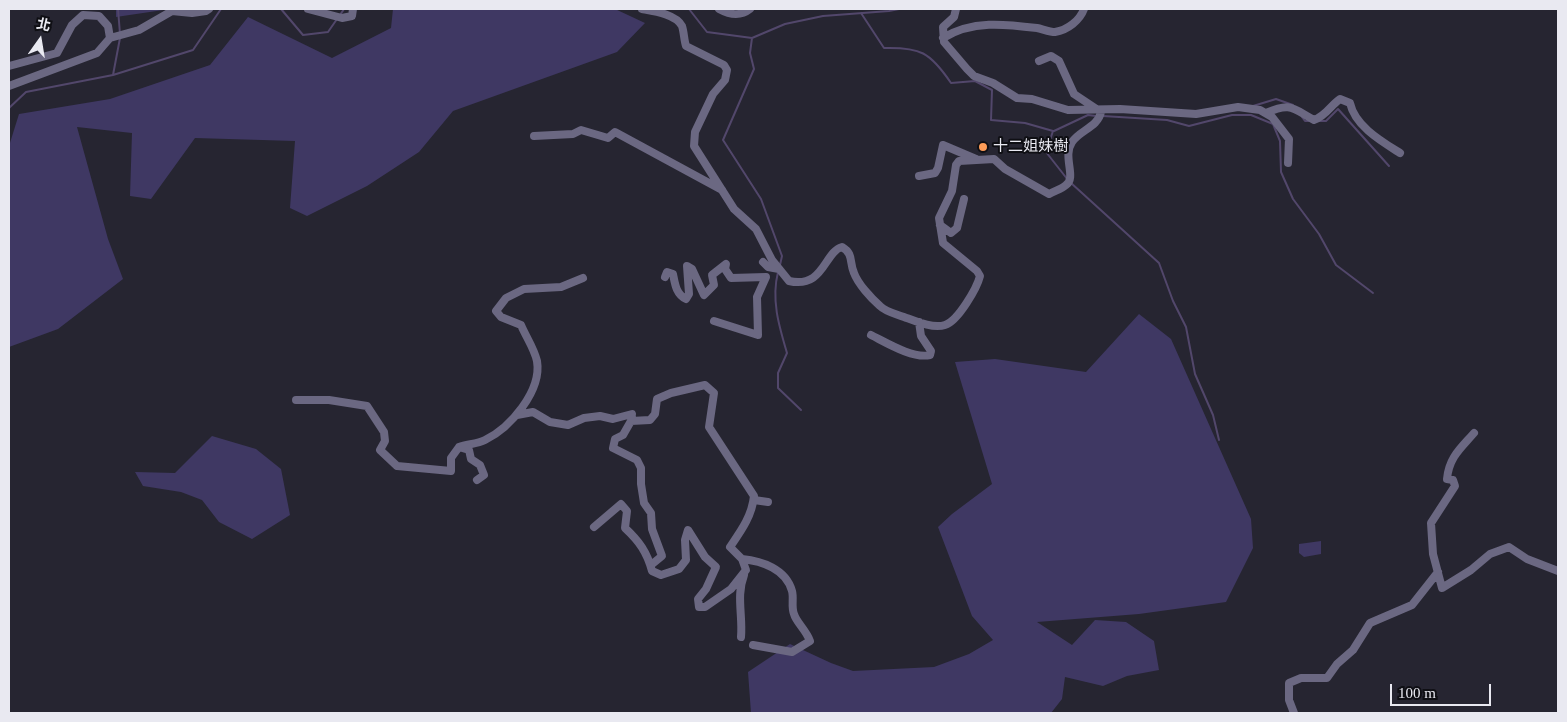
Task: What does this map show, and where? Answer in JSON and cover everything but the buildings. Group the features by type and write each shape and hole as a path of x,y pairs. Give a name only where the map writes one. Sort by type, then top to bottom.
{"street":[{"path":"9,86 97,53 110,38 138,30 172,11 192,13 206,12 208,9"},
{"path":"308,9 342,18 352,16 354,9"},
{"path":"642,9 659,13 678,22 681,25 686,46 724,65 727,70 725,80 713,94 695,132 694,146 734,210 756,229 772,260 789,281 794,282 818,276 835,250 842,247 851,256 852,271 880,307 918,322 946,325 963,308 978,286 980,276 977,270 942,243 939,218 952,191 956,165 959,161 994,159 1005,169 1049,194 1066,186 1070,181 1071,174 1067,164 1068,149 1072,140 1100,119 1101,112 1098,109 1074,94 1059,61 1051,56 1039,61"},
{"path":"719,9 731,15 740,14 750,9"},
{"path":"956,9 954,17 943,26 943,38 974,76 993,82 1017,98 1032,99 1068,110 1098,109 1196,114 1238,107 1260,110 1289,138 1288,163"},
{"path":"943,38 957,29 1004,24 1055,32 1069,27 1081,16 1084,9"},
{"path":"9,66 57,53 72,25 83,15 90,14 105,20 110,38"},
{"path":"1266,114 1283,106 1294,108 1314,120 1323,117 1331,106 1340,99 1350,103 1352,111 1374,136 1400,153"},
{"path":"534,136 573,134 581,130 608,138 615,132 723,191"},
{"path":"919,176 935,173 938,168 943,145 978,160"},
{"path":"940,225 951,233 957,228 964,199"},
{"path":"764,262 768,267 779,269"},
{"path":"665,276 667,272 673,274 680,296 686,299 689,294 687,266 692,269 704,295 714,285 712,275 726,264 725,269 730,278 766,277 779,269"},
{"path":"714,321 758,335 757,297 766,277"},
{"path":"296,400 329,400 367,406 384,432 386,441 380,450 397,466 451,471 451,458 458,447 482,442 494,436 517,415 537,379 537,361 521,325 501,318 496,311 506,298 524,289 561,287 583,278"},
{"path":"871,335 911,353 925,356 930,355 931,351 921,336 918,322"},
{"path":"631,421 650,420 655,414 657,399 671,393 706,386 714,393 709,427 733,461 754,496 753,507 742,530 730,547 742,559 746,570 739,593 742,637"},
{"path":"517,415 533,412 557,424 568,425 584,418 600,416 613,419 632,414 631,421 623,435 615,439 613,448 637,460 641,468 644,502 651,513 652,529 662,556 651,565"},
{"path":"1474,433 1466,443 1461,445 1450,464 1447,479 1453,480 1455,486 1431,523 1434,554 1442,588 1490,554 1509,547 1527,559 1558,571"},
{"path":"458,447 469,450 471,459 480,465 484,475 477,480"},
{"path":"754,500 768,502"},
{"path":"594,527 621,504 627,511 624,528 639,541 652,571 661,575 679,569 686,560 685,540 688,530 705,557 716,567 706,589 697,602 699,607 705,608 730,589 746,570"},
{"path":"742,559 761,561 779,572 792,590 794,615 806,629 810,641 792,652 753,645"},
{"path":"1294,713 1289,700 1289,683 1301,678 1327,678 1337,664 1353,650 1370,623 1412,605 1438,572"}],"shaded area":[{"path":"116,9 170,9 116,17"},
{"path":"393,9 615,9 645,23 617,52 453,111 419,152 367,186 307,216 290,208 295,141 195,138 151,199 130,196 132,133 77,127 108,239 123,279 58,329 9,347 9,146 19,114 110,99 210,65 248,17 332,58 391,28"},
{"path":"1139,314 1171,339 1251,519 1253,548 1226,602 1139,614 1037,622 1072,645 1095,620 1126,622 1154,641 1159,670 1127,676 1103,686 1065,677 1062,699 1051,713 751,713 748,672 790,644 853,671 934,667 969,654 993,640 972,616 938,527 992,484 955,362 995,359 1086,372"},
{"path":"212,436 256,449 281,469 290,515 252,539 219,522 202,500 181,492 143,486 135,472 175,473"},
{"path":"1321,541 1321,554 1304,557 1299,553 1299,544"}],"waterway":[{"path":"118,9 120,34"},
{"path":"9,108 26,92 113,75 193,50 221,9"},
{"path":"281,9 303,35 328,32 337,19"},
{"path":"340,15 344,9"},
{"path":"689,9 707,32 752,38 785,24 823,16 899,9"},
{"path":"861,13 884,48 915,50 937,64 951,83 975,81 992,90 991,120 1025,123 1053,131 1046,152 1068,180"},
{"path":"113,75 120,38"},
{"path":"752,38 750,53 754,69 723,140 761,199 782,256 780,265"},
{"path":"1253,106 1276,99 1293,105"},
{"path":"1318,121 1326,121 1338,109 1389,166"},
{"path":"1054,131 1088,115 1096,116"},
{"path":"1103,116 1167,120 1189,126 1232,115 1251,115 1273,124 1280,141 1281,172 1293,199 1319,234 1336,265 1373,293"},
{"path":"1302,117 1305,121 1311,121"},
{"path":"1071,183 1159,263 1173,301 1186,327 1195,374 1213,415 1219,440"},
{"path":"778,272 775,293 776,303 787,353 778,373 778,388 801,410"}],"place":[{"name":"十二姐妹樹","path":"983,147"}]}
